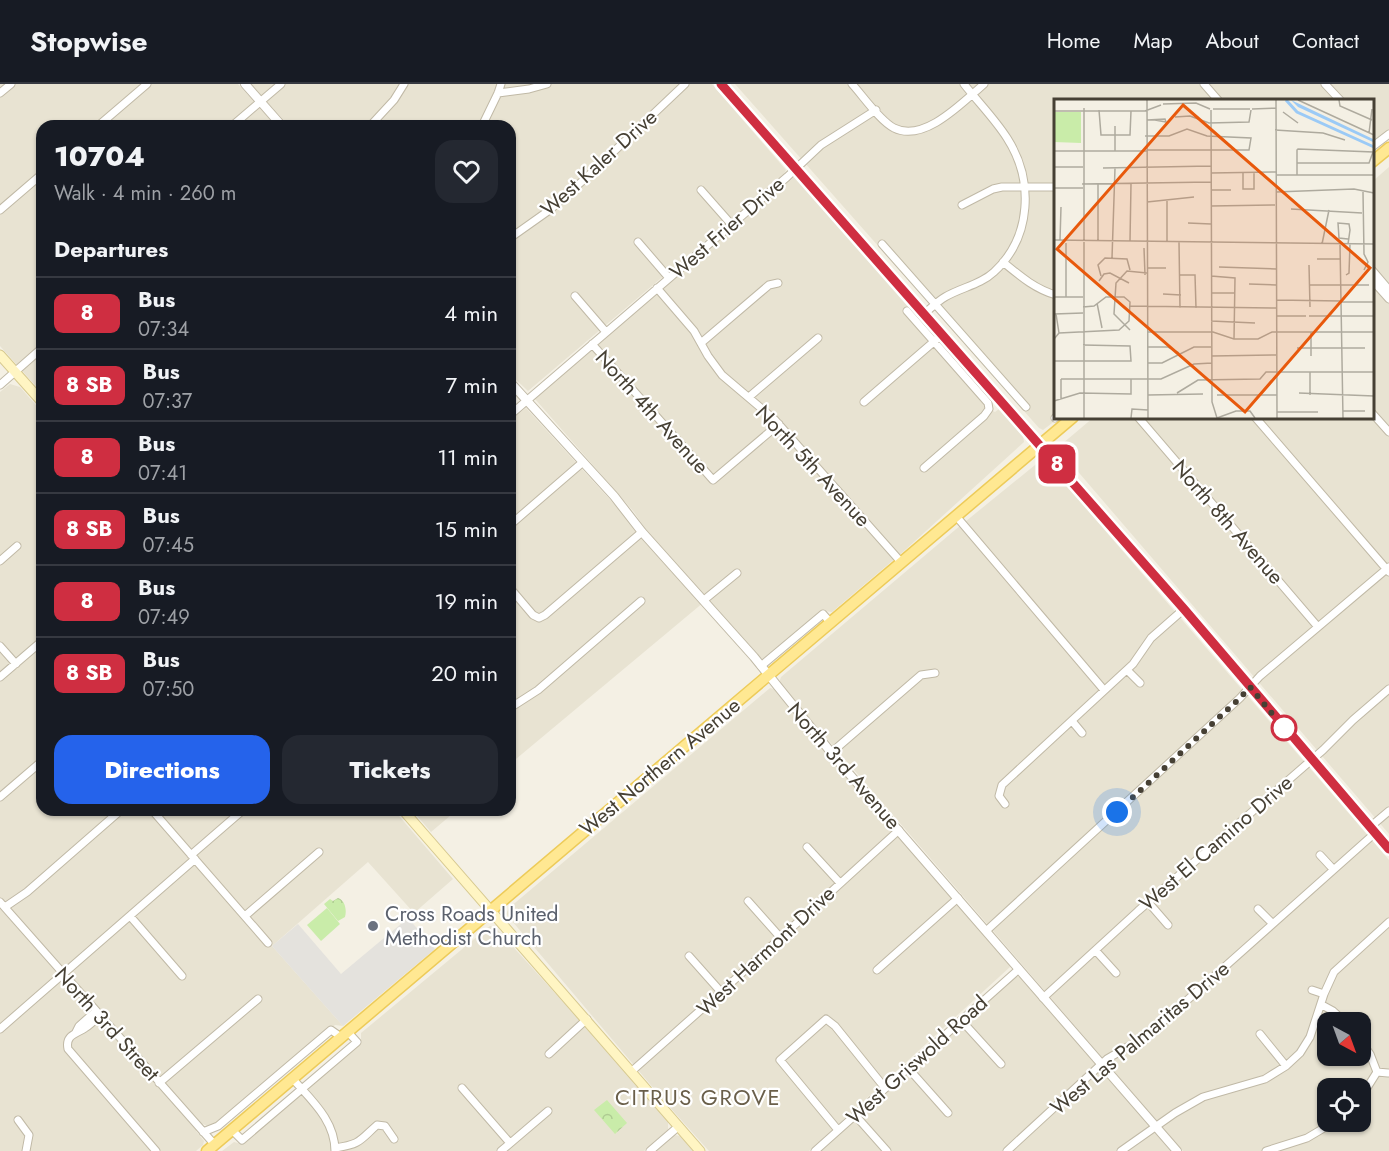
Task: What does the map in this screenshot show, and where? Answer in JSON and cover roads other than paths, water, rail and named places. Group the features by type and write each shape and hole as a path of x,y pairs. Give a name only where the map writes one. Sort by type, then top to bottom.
{"main road":[{"path":"721,84 1184,609 1389,849"},
{"path":"1374,160 1389,148"},
{"path":"0,355 36,395"},
{"name":"West Northern Avenue","path":"211,1148 1072,418"},
{"path":"408,816 700,1151"}],"street":[{"path":"0,93 11,84"},
{"path":"105,120 147,84"},
{"path":"244,84 277,120"},
{"path":"239,120 281,84"},
{"path":"376,120 394,100 404,84"},
{"path":"485,120 501,84"},
{"path":"498,93 547,84"},
{"name":"West Kaler Drive","path":"516,234 551,208 588,176 685,84"},
{"path":"852,84 892,127 908,133 933,125 984,84"},
{"path":"924,314 947,295 983,280 1003,262 1014,247 1022,230 1026,200 1021,169 1006,136 964,84"},
{"path":"1204,84 1217,99"},
{"path":"1325,84 1339,99"},
{"name":"West Frier Drive","path":"516,409 838,132 876,110"},
{"path":"908,133 909,143"},
{"path":"1374,143 1389,134"},
{"path":"0,210 36,179"},
{"path":"962,205 993,189 1054,187"},
{"path":"701,190 731,224"},
{"path":"638,242 669,278"},
{"path":"882,244 1026,407"},
{"path":"1003,262 1031,284 1054,294"},
{"path":"1374,272 1389,290"},
{"path":"1374,281 1389,298"},
{"path":"701,343 769,285 778,283"},
{"name":"North 5th Avenue","path":"657,288 689,325 722,375 779,424 901,562"},
{"name":"North 4th Avenue","path":"575,296 606,332"},
{"path":"907,311 988,403 989,410 924,468"},
{"path":"864,402 942,334"},
{"path":"749,398 818,338"},
{"name":"North 4th Avenue","path":"592,344 712,480 779,424"},
{"path":"0,385 36,353"},
{"name":"North 3rd Avenue","path":"516,389 704,600 898,830 1177,1151"},
{"path":"1374,415 1389,432"},
{"name":"North 8th Avenue","path":"1139,418 1318,627"},
{"path":"986,931 1250,687 1388,570 1256,418"},
{"path":"516,520 583,462"},
{"path":"956,516 1104,690"},
{"path":"516,595 533,615 539,618 545,615 642,532"},
{"path":"0,561 18,546"},
{"path":"704,600 736,573"},
{"path":"516,704 538,690 641,601"},
{"path":"1005,804 999,796 1002,785 1127,669 1152,638 1184,609"},
{"name":"West Northern Avenue","path":"761,666 823,614 830,622"},
{"path":"0,646 16,664"},
{"path":"0,677 36,646"},
{"path":"1127,669 1140,683"},
{"path":"832,752 921,675 935,673"},
{"name":"West El Camino Drive","path":"1043,998 1389,689"},
{"path":"1072,721 1082,733"},
{"path":"0,797 36,766"},
{"name":"West Las Palmaritas Drive","path":"1007,1151 1101,1064 1148,1035 1238,956 1333,869 1389,811"},
{"path":"1,904 27,892 114,816"},
{"path":"157,816 268,943"},
{"path":"0,1029 130,916 237,816"},
{"name":"West Harmont Drive","path":"632,1071 722,992 898,830"},
{"path":"807,847 840,883"},
{"path":"245,916 319,852"},
{"path":"1320,855 1333,869"},
{"path":"877,970 958,898"},
{"path":"748,901 780,937"},
{"name":"West El Camino Drive","path":"1148,902 1168,925"},
{"name":"North 3rd Street","path":"1,904 203,1132 211,1148"},
{"path":"1258,909 1272,923"},
{"path":"130,916 182,976"},
{"path":"1121,1151 1203,1096 1265,1079 1286,1066 1300,1053 1310,1037 1334,972 1389,922"},
{"path":"1096,951 1116,973"},
{"path":"689,956 722,992"},
{"name":"West Griswold Road","path":"815,1151 1018,969"},
{"path":"1312,990 1324,994"},
{"path":"159,1083 258,999"},
{"path":"1322,1005 1334,1012"},
{"path":"98,1013 82,1030 69,1038 67,1043 70,1054 156,1151"},
{"path":"549,1054 587,1019"},
{"path":"838,1130 780,1060 826,1019 835,1026 885,1088"},
{"path":"961,1020 1001,1064"},
{"path":"203,1132 218,1126 331,1030 344,1034 357,1042 242,1140 232,1130"},
{"path":"1260,1035 1286,1066"},
{"path":"1371,1057 1377,1072"},
{"path":"908,1068 948,1113"},
{"path":"1377,1072 1388,1073"},
{"path":"1371,1082 1377,1072"},
{"path":"292,1078 326,1118 334,1136 335,1150 354,1146 377,1125 384,1126 394,1139"},
{"path":"462,1088 510,1143"},
{"path":"501,1151 548,1111"},
{"path":"855,1115 887,1151"},
{"path":"18,1120 30,1135 26,1151"},
{"path":"650,1151 679,1126"},
{"path":"1266,1151 1294,1143 1317,1131"}],"place":[{"name":"Cross Roads United Methodist Church","path":"373,926"}],"district":[{"name":"CITRUS GROVE","path":"698,1097"}]}
